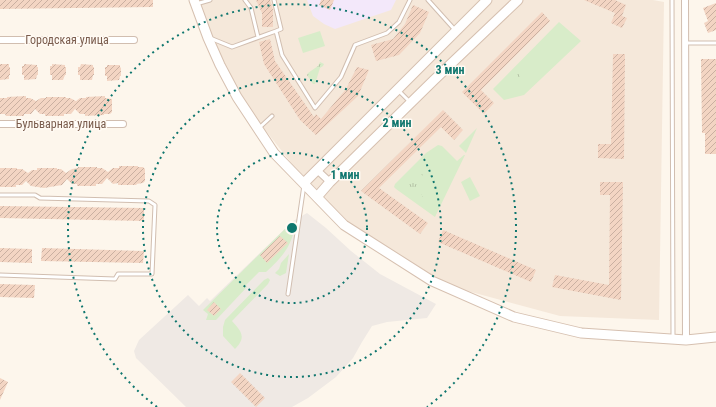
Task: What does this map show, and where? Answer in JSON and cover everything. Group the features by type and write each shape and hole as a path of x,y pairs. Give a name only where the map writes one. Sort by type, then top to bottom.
{"street":[{"path":"304,184 487,0"},
{"path":"317,197 330,182 518,0"},
{"path":"685,0 686,340"},
{"path":"195,2 220,65 237,97 274,153 344,225 432,281 514,316 581,333 686,340 716,337"},
{"name":"Городская улица","path":"0,40 134,40"},
{"name":"Бульварная улица","path":"0,124 123,124"},
{"path":"317,170 330,182"}],"lane":[{"path":"195,2 210,0"},
{"path":"245,0 251,8 258,37"},
{"path":"208,38 232,47 281,29 274,0"},
{"path":"276,31 282,55 315,108 340,77 355,45 387,33 399,22 410,0"},
{"path":"428,0 456,32"},
{"path":"672,0 673,339"},
{"path":"685,43 716,43"},
{"path":"398,90 411,103"},
{"path":"258,128 272,116"},
{"path":"288,294 304,184"},
{"path":"0,195 34,195 40,198 150,201 154,205 152,274 118,274 115,279 0,275"}],"shaded area":[{"path":"198,0 653,0 664,2 659,320 560,316 449,286 348,222 292,164 248,108 220,58"},
{"path":"307,0 396,0 391,10 335,29 324,24 313,16"},
{"path":"307,213 380,274 436,304 427,318 387,322 372,326 353,358 336,377 308,398 292,407 186,407 136,358 134,351 139,340 188,295 199,306 207,298 210,301 293,221"}],"green space":[{"path":"559,22 581,41 524,95 504,100 493,89"},
{"path":"320,31 325,46 303,53 298,38"},
{"path":"320,62 324,64 320,68 315,84 313,84 307,75 318,66"},
{"path":"517,72 519,73 524,94 510,81"},
{"path":"477,128 466,153 459,146"},
{"path":"438,145 442,146 457,161 465,155 435,217 394,187 395,184 426,153"},
{"path":"422,163 425,167 420,183 420,191 424,199 421,203 403,189 401,185"},
{"path":"470,177 480,196 470,201 461,182"},
{"path":"291,223 295,227 293,235 288,247 281,257 266,272 259,272 216,320 206,320 208,314 203,310"},
{"path":"289,254 286,273 280,276 275,273"},
{"path":"268,278 270,280 268,284 232,321 240,331 242,338 239,345 235,349 223,336 225,320 264,280"}],"building":[{"path":"0,0 153,0 153,7 0,9"},
{"path":"256,0 270,0 273,10 273,27 262,27 262,13"},
{"path":"321,0 334,0 330,10 319,5"},
{"path":"584,0 615,0 626,5 622,16 627,18 622,28 611,23 615,13"},
{"path":"716,3 716,30 708,33 704,23 708,21 703,8"},
{"path":"413,5 429,12 420,33 399,55 376,61 371,45 393,39 405,24"},
{"path":"542,12 550,21 481,90 494,103 484,114 462,92"},
{"path":"270,39 275,61 314,117 316,114 321,119 346,89 357,67 369,70 358,96 316,135 300,120 264,64 259,42"},
{"path":"613,54 625,54 624,159 598,158 598,144 611,144"},
{"path":"701,59 716,59 716,154 705,154 705,133 702,133"},
{"path":"0,64 9,64 9,79 0,80"},
{"path":"24,64 37,65 38,75 36,79 24,80 24,75 22,75 22,66 24,66"},
{"path":"52,64 65,65 66,75 63,80 52,80 52,75 50,75 50,66 52,66"},
{"path":"81,64 93,65 94,75 92,80 80,80 80,75 78,75 78,67 80,67"},
{"path":"107,65 120,65 121,76 119,80 107,81 107,76 105,76 105,67 107,67"},
{"path":"26,96 26,98 36,101 46,97 66,97 76,101 80,98 105,96 105,98 112,99 112,112 104,115 85,116 85,114 80,114 75,109 71,114 64,114 64,116 45,116 45,114 40,114 35,109 31,114 24,114 24,116 6,116 5,114 0,114 0,98"},
{"path":"443,110 463,130 454,140 441,127 379,188 428,223 420,234 361,191"},
{"path":"119,166 143,167 145,169 145,181 143,183 136,184 137,185 118,185 118,183 113,184 107,178 102,184 96,184 96,186 77,186 77,184 72,184 67,179 62,185 44,188 31,186 26,181 22,185 16,185 16,187 0,187 0,168 17,168 28,173 32,170 37,170 37,168 57,168 66,173 78,167 97,167 108,172 113,168 119,168"},
{"path":"600,182 623,182 621,300 552,287 555,275 609,285 610,195 600,195"},
{"path":"0,206 144,208 144,221 0,218"},
{"path":"443,230 536,270 531,282 438,242"},
{"path":"280,236 288,243 267,263 260,255"},
{"path":"0,248 32,249 32,263 0,262"},
{"path":"42,248 144,251 143,263 41,261"},
{"path":"0,284 35,285 34,298 0,297"},
{"path":"214,302 221,309 214,316 207,310"},
{"path":"240,373 265,398 256,407 231,382"},
{"path":"0,378 8,382 0,400"}]}
